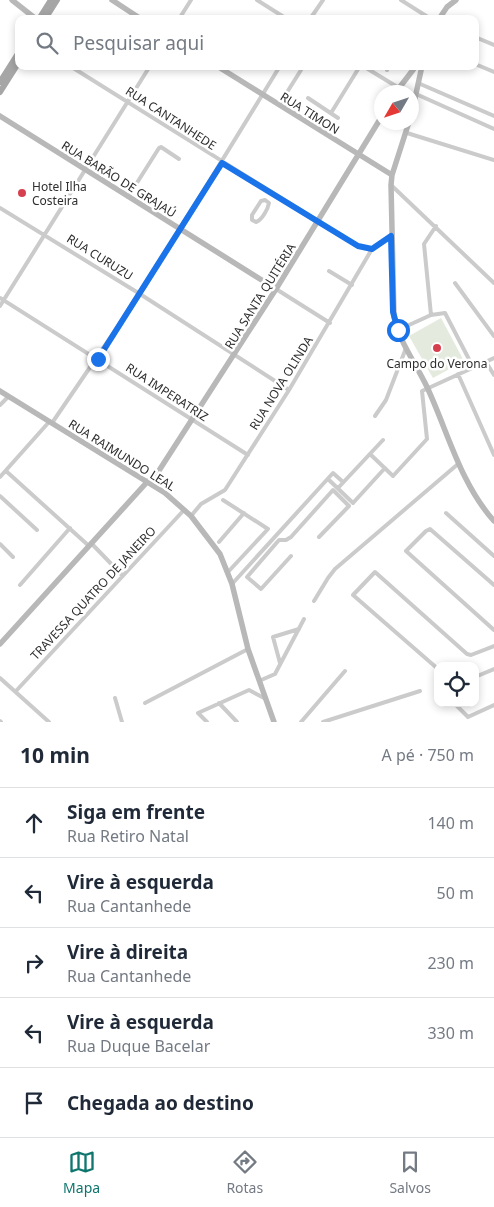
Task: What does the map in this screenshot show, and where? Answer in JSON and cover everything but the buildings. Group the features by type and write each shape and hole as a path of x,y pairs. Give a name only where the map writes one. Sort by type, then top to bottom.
{"main road":[{"path":"40,15 51,0"},
{"path":"48,15 57,0"},
{"path":"0,82 15,58"},
{"path":"0,92 15,68"}],"street":[{"path":"12,0 32,15"},
{"path":"112,0 135,15"},
{"path":"182,15 191,0"},
{"path":"257,0 281,15"},
{"path":"313,15 323,0"},
{"path":"401,0 423,14"},
{"path":"442,15 447,7 456,0"},
{"path":"479,39 494,45"},
{"path":"479,66 494,72"},
{"name":"RUA CANTANHEDE","path":"76,70 318,222 358,246 372,249"},
{"path":"0,306 148,70"},
{"name":"RUA TIMON","path":"223,70 392,175"},
{"path":"0,477 51,422 98,359 181,230 278,70"},
{"path":"279,105 301,70"},
{"path":"331,113 358,70"},
{"path":"367,70 390,85"},
{"path":"401,85 413,70"},
{"path":"421,70 418,83 494,116"},
{"path":"419,95 494,129"},
{"path":"308,98 338,118"},
{"name":"RUA BARÃO DE GRAJAÚ","path":"0,116 330,323"},
{"name":"RUA SANTA QUITÉRIA","path":"0,644 90,544 150,482 192,421 276,289 374,129"},
{"path":"407,130 392,175 391,185 393,312 398,330 427,388 458,464 494,521"},
{"path":"406,133 494,160"},
{"path":"128,197 159,148 161,147 179,159"},
{"path":"391,185 494,283"},
{"path":"264,200 269,203 268,206 259,221 256,222 252,220 252,215 269,192"},
{"name":"RUA CURUZU","path":"0,208 140,294 289,390"},
{"path":"431,315 424,244 436,226"},
{"path":"372,249 391,236"},
{"name":"RUA NOVA OLINDA","path":"191,516 202,504 222,493 248,455 330,323 372,249"},
{"path":"329,271 352,285"},
{"path":"455,283 494,336"},
{"name":"RUA IMPERATRIZ","path":"2,300 248,455"},
{"path":"398,330 431,315 443,312 449,316 473,367"},
{"path":"375,416 386,400 407,347"},
{"path":"370,454 393,476 428,439 421,393 427,388 494,358"},
{"path":"486,362 494,375"},
{"path":"458,374 494,455"},
{"name":"RUA RAIMUNDO LEAL","path":"0,391 150,482 185,509 215,545 232,584 248,649 272,721"},
{"path":"0,405 8,396"},
{"path":"338,488 382,440"},
{"path":"314,601 335,569 458,464"},
{"path":"327,480 353,503 385,468"},
{"path":"6,471 90,544 122,575"},
{"path":"232,584 333,473 343,482"},
{"path":"291,556 261,589 247,577 279,540 288,540 334,490 349,506 319,538"},
{"path":"0,496 37,530"},
{"path":"223,500 268,530 228,572"},
{"name":"TRAVESSA QUATRO DE JANEIRO","path":"16,691 185,509"},
{"path":"446,513 494,556"},
{"path":"219,542 244,514"},
{"path":"287,523 296,531"},
{"path":"20,585 70,528"},
{"path":"282,528 291,537"},
{"path":"494,585 430,529 406,551 494,630"},
{"path":"0,544 14,557"},
{"path":"434,666 353,595 375,572 467,654 472,655 494,646"},
{"path":"259,681 274,675 304,619"},
{"path":"280,663 273,636 299,629"},
{"path":"144,703 248,649"},
{"path":"479,675 494,669"},
{"path":"301,722 344,671"},
{"path":"0,678 49,722"},
{"path":"207,722 198,713 250,690 266,699"},
{"path":"323,722 420,691"},
{"path":"115,698 122,722"},
{"path":"220,703 237,722"},
{"path":"458,707 468,717 494,706"}],"shaded area":[{"name":"Campo do Verona","path":"441,318 464,361 433,378 409,336"}],"place":[{"name":"Hotel Ilha Costeira","path":"22,193"},
{"name":"Campo do Verona","path":"437,348"}],"route":[{"path":"98,359 222,163 358,246 372,249 391,236 393,312 398,330"}]}
